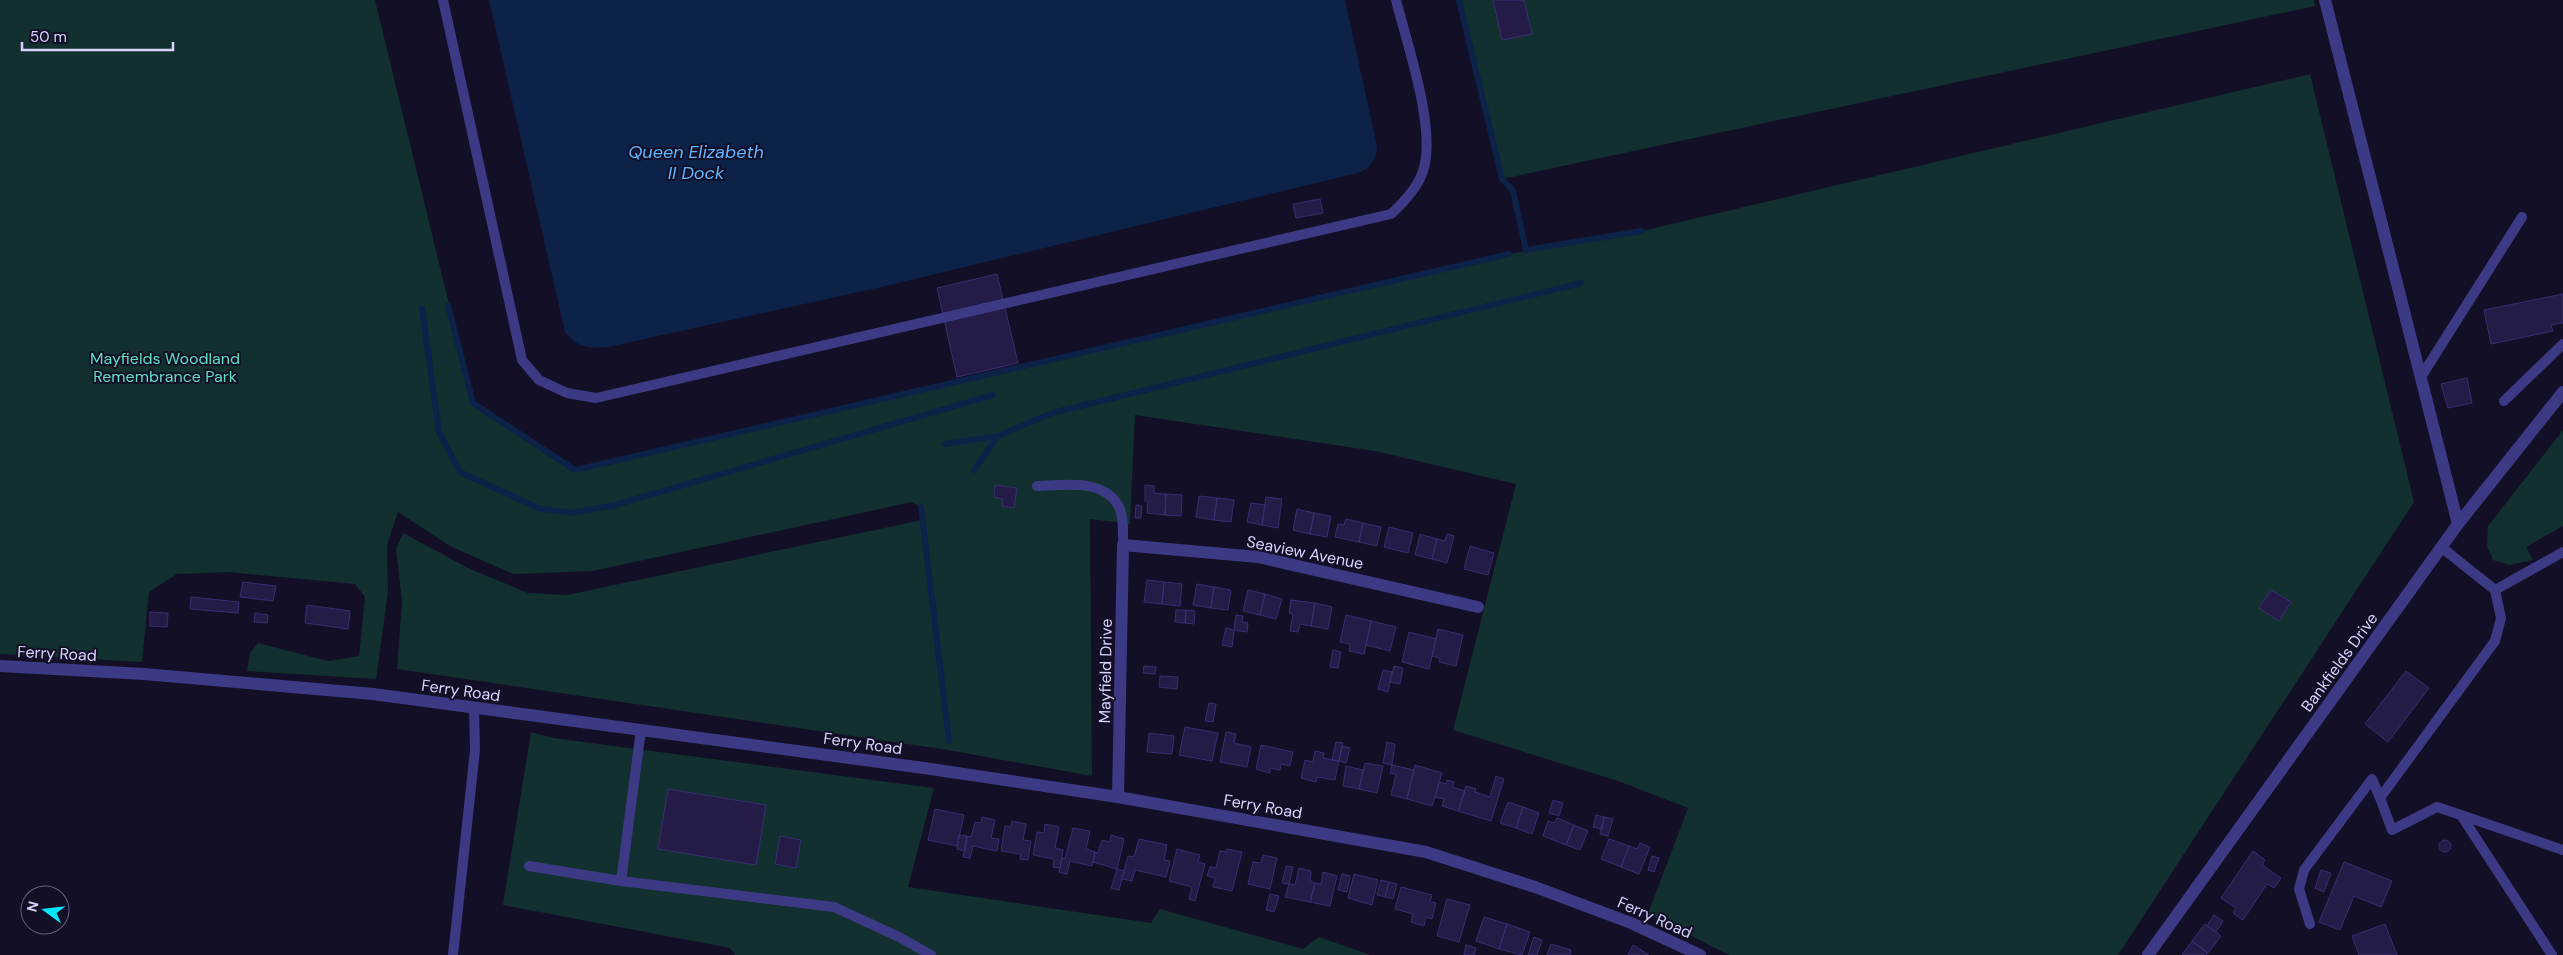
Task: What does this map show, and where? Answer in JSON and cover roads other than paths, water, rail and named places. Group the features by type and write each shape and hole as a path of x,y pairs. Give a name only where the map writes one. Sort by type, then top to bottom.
{"street":[{"path":"2325,0 2458,524"},
{"name":"Bankfields Drive","path":"2148,955 2441,547 2563,392"},
{"name":"Seaview Avenue","path":"1124,545 1258,557 1478,606"},
{"name":"Mayfield Drive","path":"1118,797 1124,545"},
{"name":"Ferry Road","path":"0,666 144,674 373,694 1118,797 1426,852 1535,886 1631,923 1700,955"}],"lane":[{"path":"443,0 522,360 539,380 567,393 596,398 1391,214 1404,202 1423,172 1428,142 1396,0"},
{"path":"2421,377 2522,217"},
{"path":"2504,401 2563,344"},
{"path":"1037,486 1078,486 1100,489 1108,493 1119,508 1124,545"},
{"path":"2380,798 2495,641 2501,618 2495,590 2441,547"},
{"path":"2495,590 2563,552"},
{"path":"453,955 475,750 474,708"},
{"path":"621,881 642,730"},
{"path":"2310,924 2300,889 2304,870 2372,779 2392,830 2437,807 2563,850"},
{"path":"2461,815 2552,955"},
{"path":"530,866 621,881 834,907 899,937 931,955"}],"water":[{"name":"Queen Elizabeth II Dock","path":"489,0 1345,0 1377,146 1374,159 1366,169 1358,173 877,288 608,347 595,348 579,344 565,332"}],"waterway":[{"path":"1459,0 1502,179 1513,191 1526,250 1642,231"},
{"path":"448,305 473,403 575,470 1509,254"},
{"path":"945,444 998,436 1052,413 1581,283"},
{"path":"422,308 439,432 460,472 538,508 571,513 615,505 993,395"},
{"path":"974,470 998,436"},
{"path":"921,507 949,741"}],"park label":[{"name":"Mayfields Woodland Remembrance Park","path":"165,367"}]}
